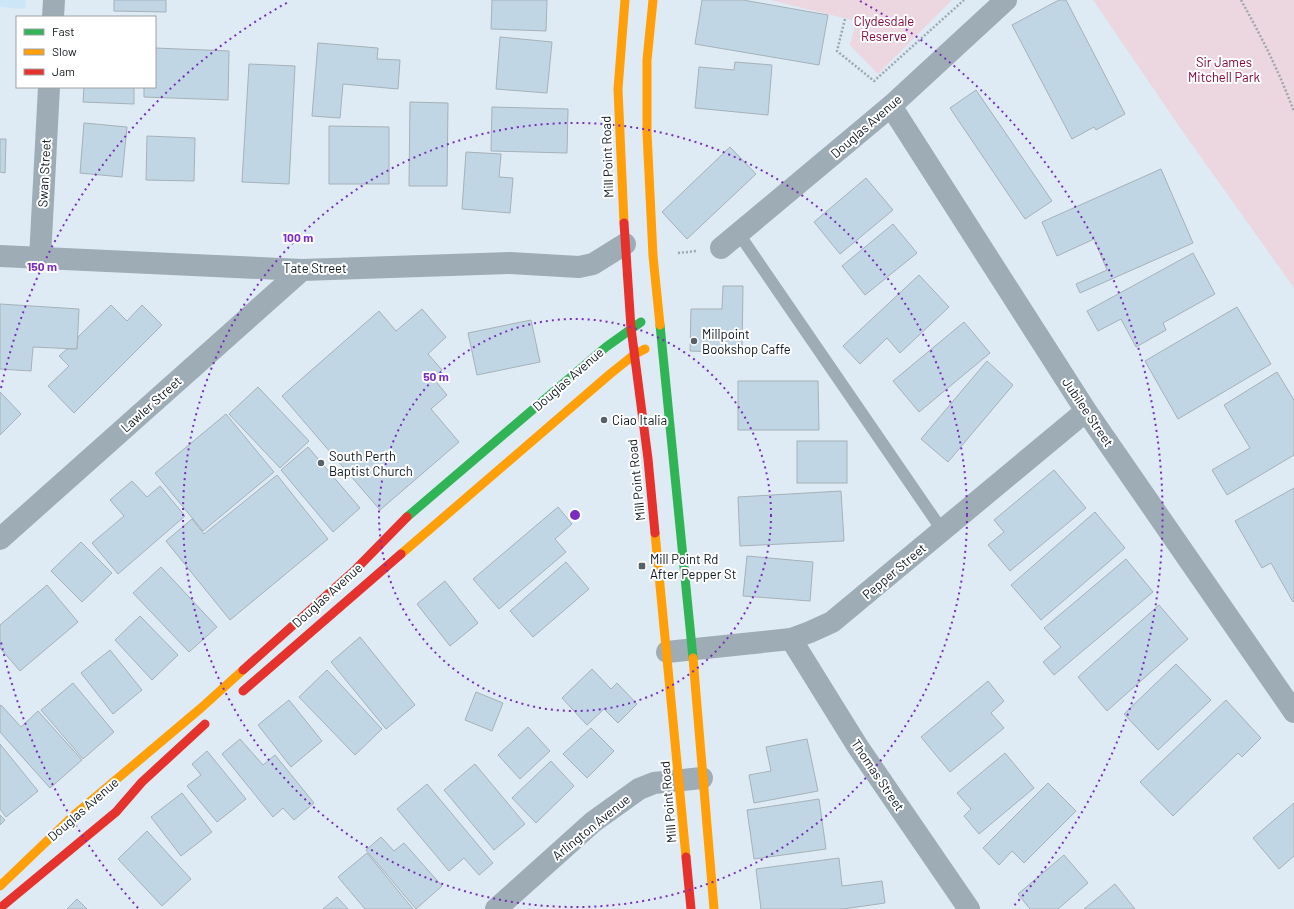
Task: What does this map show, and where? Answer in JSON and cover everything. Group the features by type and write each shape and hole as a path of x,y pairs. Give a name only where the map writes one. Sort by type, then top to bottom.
{"main road":[{"name":"Mill Point Road","path":"625,0 618,89 621,177 631,328 648,459 691,909"},
{"path":"653,0 647,60 647,133 653,256 692,650 714,909"},
{"name":"Douglas Avenue","path":"0,886 73,816 201,708 356,569 413,511 596,355 631,328 658,312"},
{"name":"Douglas Avenue","path":"235,698 610,374 634,354 662,340"},
{"name":"Douglas Avenue","path":"0,908 116,812 142,782 211,719"}],"street":[{"path":"53,16 54,0"},
{"name":"Douglas Avenue","path":"722,248 891,106 1006,0"},
{"name":"Swan Street","path":"40,258 49,88"},
{"name":"Jubilee Street","path":"891,106 1086,411 1294,712"},
{"name":"Tate Street","path":"0,256 302,270 510,263 579,266 593,264 625,244"},
{"name":"Lawler Street","path":"0,539 302,270"},
{"name":"Pepper Street","path":"667,652 791,639 832,622 1086,411"},
{"name":"Thomas Street","path":"791,639 858,747 969,909"},
{"name":"Arlington Avenue","path":"496,909 593,822 639,789 654,783 702,778"}],"lane":[{"path":"739,234 942,530"}],"path":[{"path":"845,19 837,51 874,81 964,0"},
{"path":"1241,0 1285,87 1294,112"}],"shaded area":[{"path":"0,0 26,0 25,9 0,7"}],"green space":[{"name":"Clydesdale Reserve","path":"770,0 952,0 878,74 850,45 856,21"},
{"name":"Sir James Mitchell Park","path":"1093,0 1294,0 1294,288 1183,132"}],"building":[{"path":"114,0 166,0 166,12 114,11"},
{"path":"492,0 547,0 546,31 491,29"},
{"path":"702,0 743,0 828,15 819,65 695,44"},
{"path":"1059,0 1066,0 1125,114 1096,130 1094,127 1072,139 1012,25"},
{"path":"500,37 552,42 547,93 496,89"},
{"path":"318,43 378,48 377,59 400,60 398,89 343,84 340,118 312,116"},
{"path":"156,48 229,51 228,100 144,97 144,88 156,88"},
{"path":"735,62 772,65 768,115 695,108 699,67 734,70"},
{"path":"249,64 295,66 289,184 242,182"},
{"path":"84,88 134,88 134,104 83,102"},
{"path":"976,90 1052,201 1025,219 950,108"},
{"path":"410,102 448,103 447,186 409,186"},
{"path":"492,107 568,109 567,153 491,151"},
{"path":"84,123 127,127 122,177 80,173"},
{"path":"329,126 389,127 389,184 329,184"},
{"path":"147,136 195,138 194,181 146,180"},
{"path":"0,139 6,139 5,173 0,172"},
{"path":"730,147 756,174 687,239 662,212"},
{"path":"466,152 501,154 499,177 513,178 510,213 462,209"},
{"path":"1161,169 1193,243 1080,293 1076,284 1107,270 1094,239 1057,256 1042,222"},
{"path":"866,178 893,210 840,254 814,222"},
{"path":"893,224 917,253 865,295 842,266"},
{"path":"1193,253 1215,294 1163,323 1166,330 1136,347 1121,319 1098,331 1087,311"},
{"path":"919,275 949,307 900,353 887,338 860,364 843,346"},
{"path":"723,286 743,286 742,353 690,351 691,309 722,309"},
{"path":"0,304 79,309 77,349 33,347 31,371 0,369"},
{"path":"111,305 127,321 142,305 162,325 74,413 48,386 69,366 59,356 67,349 77,349 78,337"},
{"path":"1237,307 1271,364 1178,419 1145,361"},
{"path":"422,309 446,337 428,354 442,370 433,378 447,395 431,409 459,442 380,510 282,396 379,311 396,331"},
{"path":"531,320 540,362 477,375 468,333"},
{"path":"964,322 990,353 919,412 893,381"},
{"path":"987,361 1013,385 948,462 921,439"},
{"path":"1277,372 1294,400 1294,455 1227,495 1212,470 1250,448 1224,405"},
{"path":"738,381 818,381 819,430 738,430"},
{"path":"258,387 309,441 280,468 229,414"},
{"path":"0,392 21,414 0,435"},
{"path":"226,414 274,472 203,531 155,473"},
{"path":"797,441 847,441 847,483 797,483"},
{"path":"308,447 360,508 333,532 281,470"},
{"path":"1054,470 1086,508 1010,571 988,545 1004,532 994,520"},
{"path":"277,475 328,539 230,620 166,541 192,519 204,534"},
{"path":"132,481 147,497 160,486 185,516 118,574 92,543 124,516 110,500"},
{"path":"1294,488 1293,602 1271,563 1262,568 1235,521"},
{"path":"841,491 844,541 740,546 738,497"},
{"path":"558,507 572,524 555,539 566,552 499,609 473,579"},
{"path":"1095,512 1125,548 1041,620 1011,585"},
{"path":"81,542 112,573 82,602 51,571"},
{"path":"747,556 813,562 810,601 743,596"},
{"path":"1126,559 1153,592 1054,675 1043,662 1061,647 1044,628"},
{"path":"566,562 589,589 533,637 510,611"},
{"path":"161,567 217,627 189,652 133,593"},
{"path":"445,581 478,623 450,646 417,604"},
{"path":"47,585 78,622 20,671 0,648 0,625"},
{"path":"1159,605 1188,639 1107,711 1078,677"},
{"path":"140,616 178,655 152,680 115,640"},
{"path":"360,637 415,705 386,729 331,662"},
{"path":"110,650 142,690 113,714 81,673"},
{"path":"1176,664 1211,700 1158,750 1124,714"},
{"path":"592,669 611,689 617,683 637,704 618,723 604,709 587,725 562,698"},
{"path":"327,670 382,729 355,755 299,697"},
{"path":"988,681 1004,701 991,713 1004,728 950,772 921,737"},
{"path":"73,683 114,732 83,759 41,710"},
{"path":"476,692 503,703 492,731 465,720"},
{"path":"289,700 322,741 291,767 258,725"},
{"path":"1226,700 1261,738 1242,757 1238,753 1173,816 1140,782"},
{"path":"1,705 21,727 38,711 82,760 50,788 0,732"},
{"path":"528,727 550,751 520,779 498,755"},
{"path":"591,728 614,751 587,778 563,754"},
{"path":"240,739 263,765 275,755 314,803 294,820 283,808 273,817 222,754"},
{"path":"807,739 818,791 754,803 749,775 771,771 766,747"},
{"path":"0,744 38,791 6,817 0,809"},
{"path":"207,751 246,799 217,822 187,786 201,775 192,764"},
{"path":"1005,753 1034,788 979,834 964,816 971,809 957,793"},
{"path":"551,761 574,786 536,823 512,798"},
{"path":"475,764 525,824 494,850 444,790"},
{"path":"1048,783 1076,811 1024,863 1012,851 999,865 983,848"},
{"path":"427,784 493,863 479,875 464,858 449,871 397,809"},
{"path":"182,793 212,832 181,856 151,817"},
{"path":"819,799 826,849 754,859 747,810"},
{"path":"1294,803 1294,856 1279,869 1253,838"},
{"path":"0,815 5,820 0,825"},
{"path":"147,831 191,879 162,906 118,859"},
{"path":"381,837 394,851 404,843 442,886 416,909 366,850"},
{"path":"367,853 413,909 365,909 338,877"},
{"path":"1064,855 1088,883 1058,909 1030,909 1018,894"},
{"path":"839,858 842,886 882,881 885,903 843,909 761,909 756,869"},
{"path":"1115,884 1135,909 1084,909"},
{"path":"337,897 348,909 323,909"},
{"path":"77,899 87,909 67,909"}],"traffic: fast":[{"path":"407,517 606,347 641,322"},
{"path":"660,325 693,658"}],"traffic: slow":[{"path":"624,223 618,89 625,0"},
{"path":"653,0 647,60 647,133 653,256 660,325"},
{"path":"401,554 610,374 635,354 645,349"},
{"path":"655,533 686,857"},
{"path":"693,658 714,909"},
{"path":"0,886 73,816 201,708 243,670"}],"traffic: jam":[{"path":"624,223 631,328 648,459 655,533"},
{"path":"243,670 356,569 407,517"},
{"path":"243,691 401,554"},
{"path":"0,908 116,812 142,782 205,724"},
{"path":"686,857 691,909"}],"place":[{"name":"Millpoint Bookshop Caffe","path":"694,341"},
{"name":"Ciao Italia","path":"604,420"},
{"name":"South Perth Baptist Church","path":"321,463"},
{"name":"Mill Point Rd After Pepper St","path":"642,566"}]}
